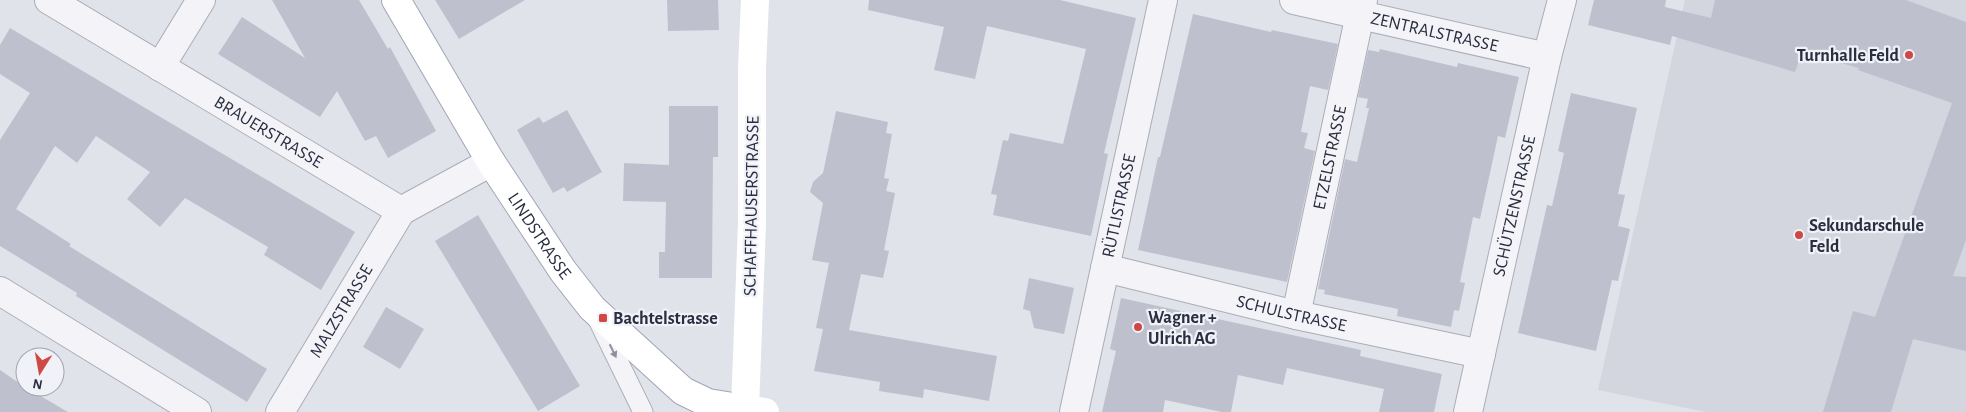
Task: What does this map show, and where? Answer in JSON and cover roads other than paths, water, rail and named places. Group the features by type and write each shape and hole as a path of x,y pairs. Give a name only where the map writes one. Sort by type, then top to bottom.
{"main road":[{"name":"LINDSTRASSE","path":"396,0 491,162 563,271 592,308 684,391 708,403 752,411"},
{"name":"SCHAFFHAUSERSTRASSE","path":"752,411 752,68 755,0"}],"street":[{"name":"BRAUERSTRASSE","path":"49,0 401,211"},
{"path":"160,67 201,0"},
{"name":"RÜTLISTRASSE","path":"1074,412 1163,0"},
{"name":"ZENTRALSTRASSE","path":"1294,0 1362,7 1547,57"},
{"name":"SCHÜTZENSTRASSE","path":"1468,412 1547,57 1562,0"},
{"name":"ETZELSTRASSE","path":"1296,314 1362,7"},
{"path":"401,211 491,162"},
{"name":"MALZSTRASSE","path":"280,412 401,211"},
{"name":"SCHULSTRASSE","path":"1105,268 1296,314 1481,354"},
{"path":"0,291 197,412"}],"lane":[{"path":"592,308 643,412"}],"place":[{"name":"Turnhalle Feld","path":"1909,55"},
{"name":"Sekundarschule Feld","path":"1799,235"},
{"name":"Bachtelstrasse","path":"603,318"},
{"name":"Wagner + Ulrich AG","path":"1138,327"}]}
